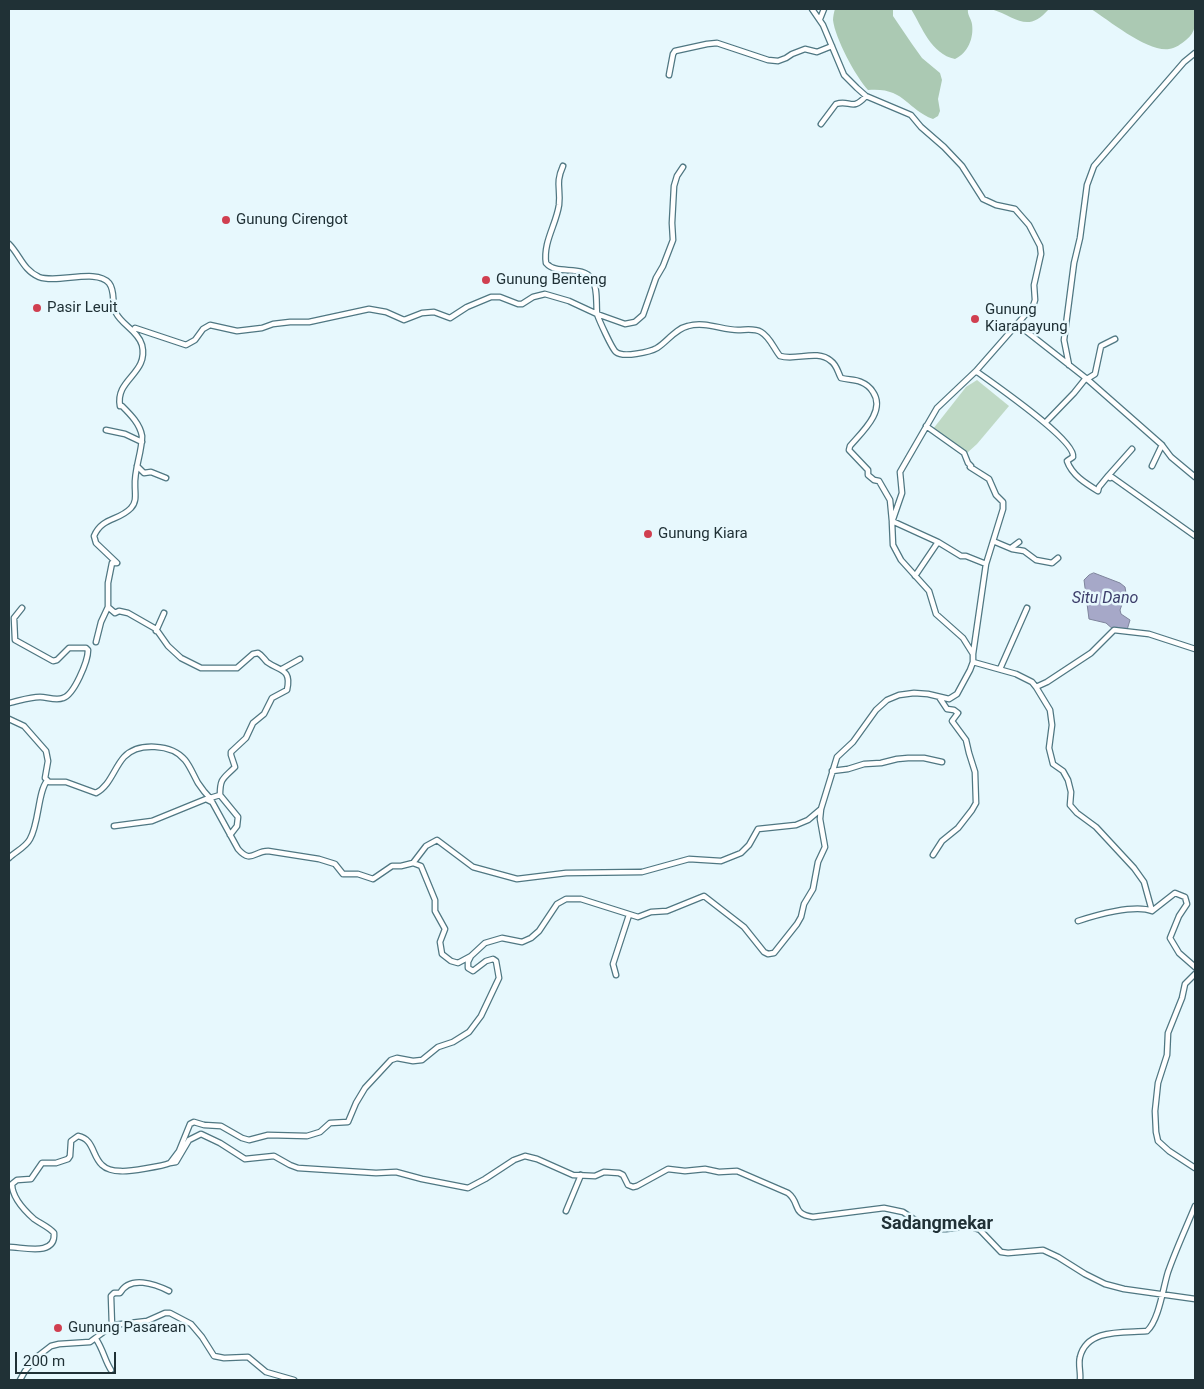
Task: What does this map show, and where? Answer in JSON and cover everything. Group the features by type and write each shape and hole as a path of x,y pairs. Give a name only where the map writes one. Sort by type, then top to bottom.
{"street":[{"path":"812,9 819,18"},
{"path":"817,9 819,18 846,77 866,96 911,115 962,166 983,199 996,205 1015,209 1029,225 1042,254 1034,285 1034,302 976,371 937,408 901,470 902,493 892,520"},
{"path":"819,18 824,9"},
{"path":"669,75 674,52 707,44 722,44 768,60 778,61 805,49 817,52 832,46"},
{"path":"1069,365 1064,340 1087,185 1094,166 1184,62 1195,53"},
{"path":"821,124 836,104 843,102 853,105 866,96"},
{"path":"563,166 558,178 560,197 557,216 546,244 546,261 551,267 580,272 591,278 595,287 597,314 601,325 614,349 619,354 654,349 678,330 688,326 703,325 736,330 755,330 767,337 780,356 789,358 824,357 833,362 841,378 860,381 868,386 876,397 877,408 867,426 850,446 849,450 868,470 868,475 874,480 879,481 890,500 891,538 901,560 929,591 936,614 963,638 973,654"},
{"path":"133,331 135,328 186,345 195,340 203,329 210,325 237,331 262,328 273,324 309,322 369,309 386,312 404,320 422,313 434,312 450,318 492,297 500,297 522,304 533,297 545,294 569,301 625,324 635,322 642,315 673,240 674,186 677,176 683,167"},
{"path":"9,244 15,250 24,266 40,277 63,279 93,277 101,278 108,282 112,288 116,313 133,331 141,343 142,359 136,372 122,387 119,395 119,404 140,428 142,442 137,466 133,505 127,511 105,522 94,536 96,543 117,563 112,563 108,607 99,628 96,642"},
{"path":"1017,324 1086,378 1162,445 1171,456 1195,477"},
{"path":"1045,423 1086,378 1095,374 1101,346 1115,339"},
{"path":"976,371 1045,423 1073,450 1073,457 1067,461 1068,467 1098,491 1099,487 1132,449"},
{"path":"48,781 66,782 96,793 103,789 126,755 141,747 168,750 185,760 200,786 210,798 243,855 248,857 268,851 306,856 335,864 343,874 358,874 373,879 392,866 413,863 421,866 435,900 434,911 445,929 440,942 442,954 448,960 458,963 471,956 482,945 491,940 503,938 522,942 531,938 539,931 557,904 566,899 581,899 629,915 638,916 651,912 664,912 704,896 744,927 764,952 768,954 774,952 802,917 804,904 813,889 818,862 825,847 820,819 821,809 837,757 853,742 876,710 887,700 899,695 908,694 921,694 949,699 957,694 973,662 986,564 1003,509 1003,502 996,495 989,479 970,467 964,453 926,426"},
{"path":"106,430 125,434 142,442"},
{"path":"1152,466 1162,445"},
{"path":"137,466 144,473 151,472 166,478"},
{"path":"1108,476 1195,536"},
{"path":"892,520 938,542 961,556 986,564"},
{"path":"993,541 1024,551 1041,562 1052,563 1058,558"},
{"path":"915,576 938,542"},
{"path":"1010,548 1019,542"},
{"path":"108,607 115,613 119,611 128,613 156,630 168,646 181,658 202,668 237,668 253,654 258,653 268,662 282,669 288,680 288,689 272,698 264,714 253,723 246,738 231,752 235,767 222,779 220,787 220,795 238,817 237,826 230,835"},
{"path":"9,703 37,697 60,699 66,697 79,677 88,654 86,648 72,648 53,661 15,640 14,618 22,608"},
{"path":"1000,669 1027,608"},
{"path":"156,631 164,613"},
{"path":"1036,687 1047,682 1091,653 1114,630 1138,632 1195,648"},
{"path":"282,669 300,659"},
{"path":"973,662 1009,671 1026,678 1036,687 1050,710 1052,725 1049,748 1053,764 1063,771 1068,780 1071,792 1070,805 1101,832 1134,868 1144,882 1152,911"},
{"path":"933,855 942,841 958,828 976,803 975,772 968,753 966,740 952,721 958,713 947,709 939,697"},
{"path":"9,719 24,726 46,751 48,761 45,778 48,781"},
{"path":"832,771 864,764 886,763 908,758 924,758 942,762"},
{"path":"9,858 30,840 36,824 43,787 48,781"},
{"path":"210,798 220,795"},
{"path":"114,826 152,821 206,799 217,810"},
{"path":"413,863 426,846 437,840 473,867 511,878 566,873 645,872 687,859 722,861 741,853 749,845 758,829 796,825 808,820 821,809"},
{"path":"1078,921 1108,912 1141,909 1152,911 1175,893 1185,897 1187,904 1179,916 1170,936 1170,941 1179,953 1195,967"},
{"path":"616,974 613,964 629,915"},
{"path":"170,1163 178,1151 190,1124 194,1122 218,1125 242,1138 252,1140 268,1135 307,1136 320,1132 330,1123 348,1122 364,1088 391,1060 397,1058 422,1060 438,1047 462,1037 477,1022 499,978 496,961 493,959 486,961 473,971 470,970 468,962 471,956"},
{"path":"1195,974 1185,984 1182,998 1168,1033 1167,1055 1158,1083 1155,1111 1156,1137 1162,1146 1195,1168"},
{"path":"9,1247 36,1249 48,1247 52,1243 55,1237 52,1230 34,1219 26,1211 14,1194 12,1184 17,1180 31,1179 42,1163 56,1163 68,1159 70,1156 70,1142 73,1138 80,1136 90,1143 99,1162 110,1169 124,1171 176,1162 189,1140 201,1134 246,1159 272,1156 290,1166 298,1168 358,1172 396,1172 422,1180 466,1188 479,1183 514,1160 525,1156 537,1159 573,1175 594,1176 604,1172 619,1172 623,1175 628,1185 633,1187 670,1169 686,1171 705,1168 719,1172 737,1171 788,1193 792,1197 797,1210 804,1216 813,1217 884,1208 903,1212 924,1226 934,1229 969,1226 980,1230 1001,1252 1042,1250 1105,1284 1124,1289 1195,1299"},
{"path":"566,1212 581,1175"},
{"path":"1080,1380 1080,1357 1088,1341 1105,1334 1148,1330 1157,1310 1174,1255 1195,1206"},
{"path":"112,1326 111,1296 114,1293 120,1293 122,1289 132,1284 146,1283 154,1284 169,1291"},
{"path":"20,1380 25,1371 48,1348 59,1344 90,1342 112,1326 120,1323 147,1321 162,1313 170,1313 191,1324 202,1336 214,1356 224,1358 248,1357 266,1372 294,1380"},
{"path":"96,1339 102,1347 111,1370"}],"green space":[{"path":"835,9 893,9 893,16 922,58 940,73 942,80 938,99 940,111 938,116 933,119 924,115 898,95 890,92 868,90 852,67 842,47 833,20"},
{"path":"911,9 968,9 972,29 971,40 967,49 955,59 940,52 928,39"},
{"path":"991,9 1049,9 1041,17 1028,22"},
{"path":"1091,9 1194,9 1195,26 1192,34 1176,47 1160,49 1140,41"},
{"path":"977,380 1009,406 967,453 933,429 966,387"}],"water":[{"name":"Situ Dano","path":"1094,573 1120,583 1125,587 1126,593 1120,610 1121,614 1130,620 1127,630 1114,630 1106,623 1089,619 1084,580"}],"place":[{"name":"Gunung Cirengot","path":"226,220"},
{"name":"Gunung Benteng","path":"486,280"},
{"name":"Pasir Leuit","path":"37,308"},
{"name":"Gunung Kiarapayung","path":"975,319"},
{"name":"Gunung Kiara","path":"648,534"},
{"name":"Gunung Pasarean","path":"58,1328"}],"district":[{"name":"Sadangmekar","path":"937,1224"}]}
